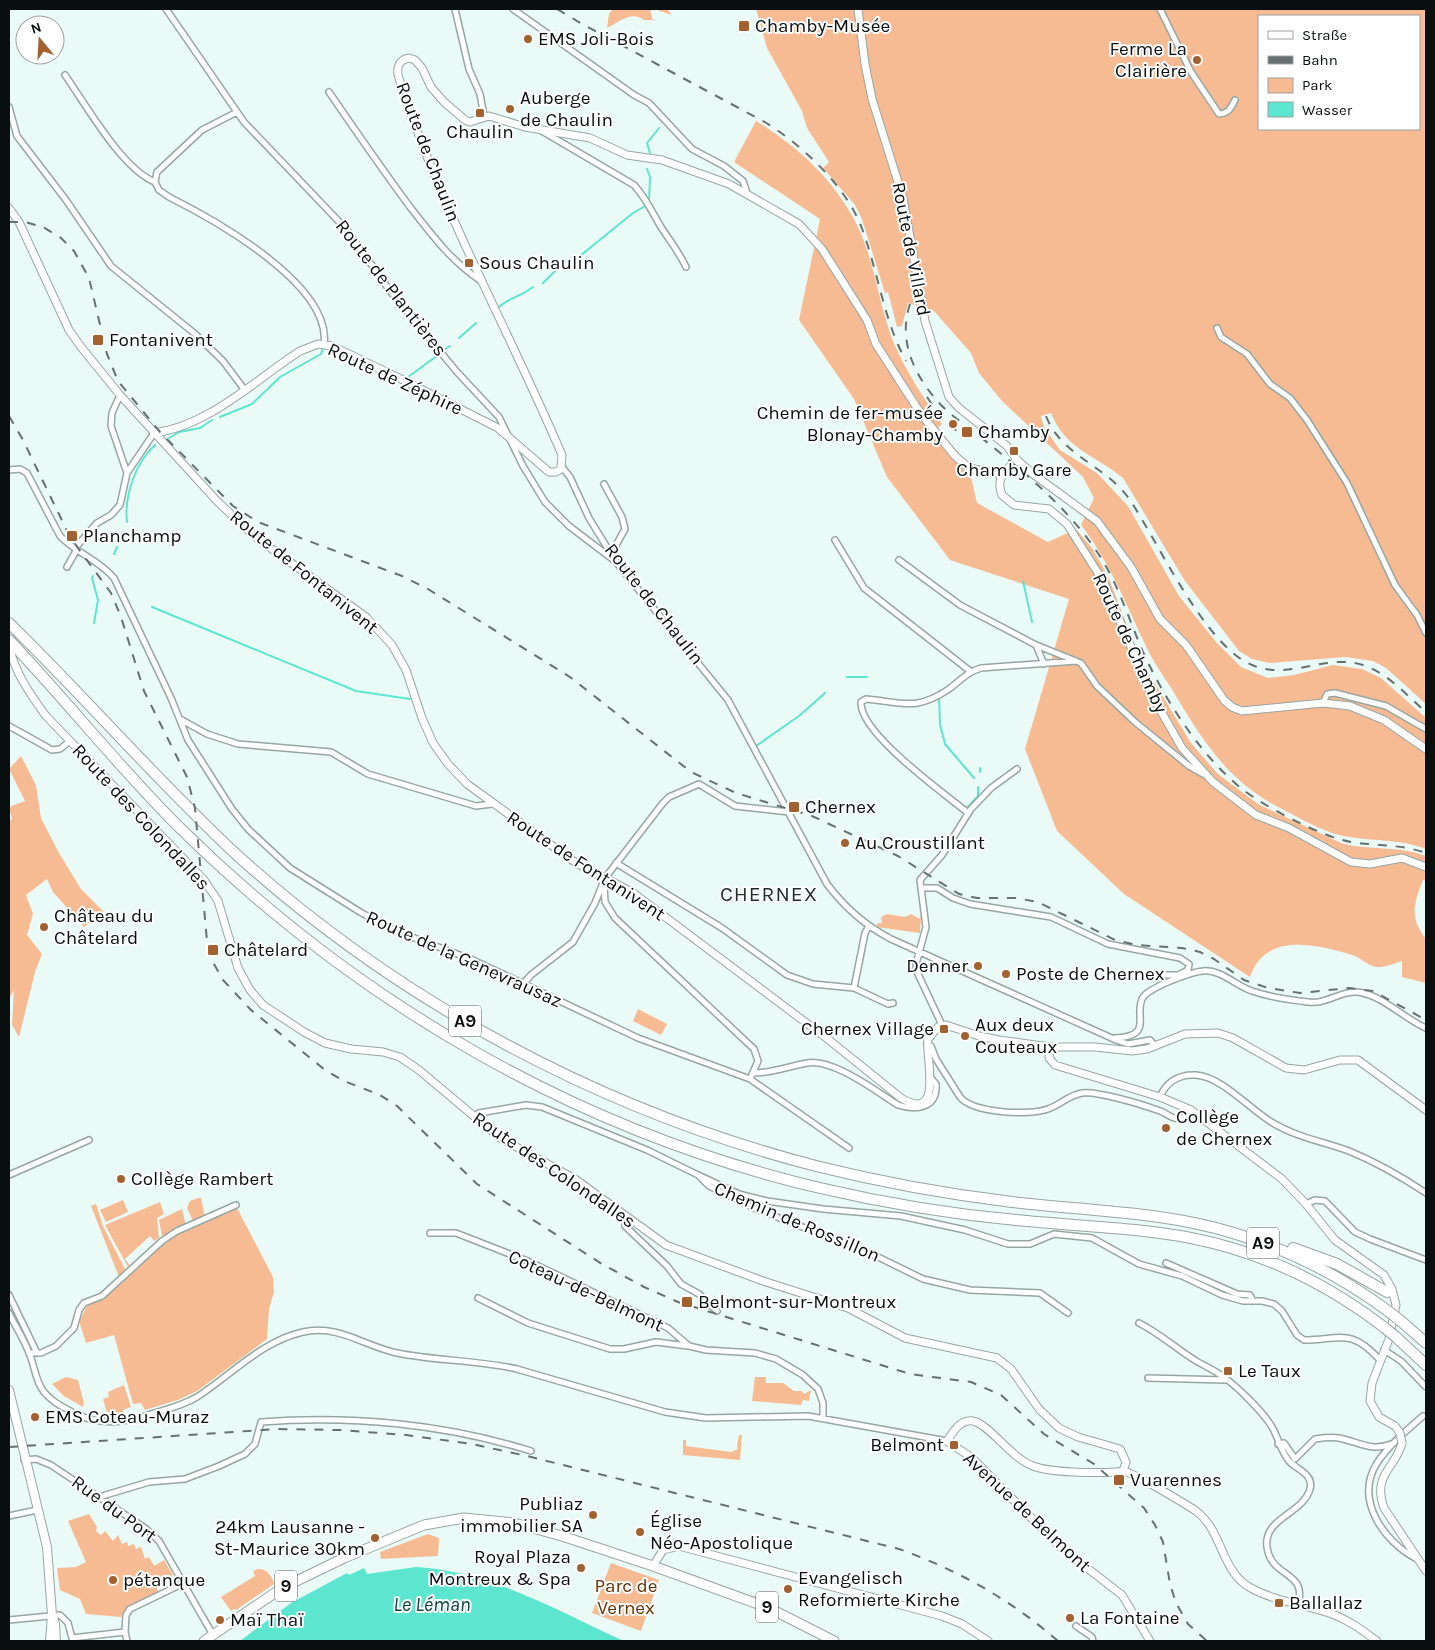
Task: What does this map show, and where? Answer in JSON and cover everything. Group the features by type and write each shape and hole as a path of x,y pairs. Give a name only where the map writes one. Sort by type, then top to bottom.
{"highway":[{"name":"A9","path":"9,623 186,806 262,877 372,962 483,1031 570,1077 630,1104 754,1148 849,1174 914,1188 1198,1224 1252,1239 1322,1269 1388,1311 1426,1343"},
{"name":"A9","path":"9,640 152,799 249,893 306,940 360,980 472,1051 591,1111 677,1145 740,1166 814,1186 879,1201 1014,1220 1132,1230 1211,1242 1268,1261 1327,1290 1384,1328 1426,1365"},
{"path":"1252,1239 1326,1259 1387,1292"},
{"path":"1395,1339 1426,1374"}],"main road":[{"path":"9,1390 24,1460 47,1547 52,1615 50,1641"},
{"name":"9","path":"204,1641 286,1586 344,1558 424,1525 454,1518 477,1518 532,1528 653,1566 769,1608 834,1641"},
{"path":"52,1615 55,1624 56,1641"}],"street":[{"name":"Route de Plantières","path":"166,9 237,112 266,146 347,230 390,291 457,372 499,417 506,434 544,502 580,536 616,562"},
{"path":"455,9 470,69 480,94 484,116"},
{"path":"513,9 634,95 649,103 692,149 724,166 743,181 746,193"},
{"name":"Route de Villard","path":"858,9 865,64 872,98 903,198 925,321 944,385 953,402 1007,446 1017,460 1041,480 1087,512 1101,525 1131,567 1160,619 1186,645 1224,700 1232,707 1250,711 1324,703 1341,704 1375,714 1426,749"},
{"path":"1160,9 1191,72 1218,114 1226,113 1230,110 1235,100"},
{"name":"Route de Chaulin","path":"1001,474 974,470 961,463 922,414 876,344 866,320 822,249 799,224 746,193 710,176 662,160 627,155 590,138 484,116 470,122 456,113 431,87 415,60 404,59 397,67 402,89 435,178 556,440 562,455 562,467 570,477 589,518 616,562 728,700 827,884 844,907 869,926 919,951 1113,1038 1128,1044 1150,1040 1155,1046"},
{"path":"65,75 117,151 135,172 155,182 159,190 169,197 236,234 274,262 303,291 318,311 325,329 324,344"},
{"path":"328,92 395,187 443,250 461,267 481,281"},
{"path":"9,108 17,136 66,200 111,266 194,333 223,362 244,390"},
{"path":"155,182 157,172 202,130 237,112"},
{"path":"540,129 634,184 645,196 686,267"},
{"name":"Route de Fontanivent","path":"9,208 19,222 72,335 120,395 217,501 254,536 366,617 392,645 406,670 422,718 434,743 448,764 467,784 576,864 632,892 830,1040 901,1098 914,1103 924,1101 930,1092 931,1078 927,1044"},
{"path":"1217,328 1221,337 1247,354 1270,384 1290,398 1308,420 1347,483 1395,585 1417,615 1426,633"},
{"name":"Route de Zéphire","path":"154,433 173,428 211,412 300,350 309,346 324,344 399,378 489,423 506,434 546,470 556,472 562,467"},
{"path":"120,395 112,413 111,426 127,473"},
{"path":"67,567 76,549 96,523 111,515 120,505 127,473 154,433"},
{"path":"1001,474 1017,460"},
{"name":"Route de la Genevrausaz","path":"9,470 20,469 28,473 55,530 76,549 95,560 114,578 188,740 232,809 248,829 290,868 360,912 393,930 461,955 638,1038 750,1079 849,1148"},
{"name":"Route de Chamby","path":"1001,474 1000,491 1008,503 1043,507 1054,513 1067,524 1080,543 1102,580 1150,692 1178,742 1204,774 1256,815 1289,828 1352,862 1370,864 1402,858 1426,867"},
{"path":"604,484 622,517 625,529 612,554"},
{"path":"835,540 864,588 970,671"},
{"path":"899,560 960,605 1036,645 1082,663 1097,686 1152,738 1189,766 1204,774"},
{"path":"1036,645 1044,664"},
{"name":"Route des Colondalles","path":"9,646 18,673 27,690 70,741 204,880 218,901 238,968 250,990 263,1005 304,1032 325,1043 351,1049 383,1052 400,1057 419,1070 500,1138 574,1179 666,1245 763,1281 841,1306 905,1338 997,1358 1011,1370 1039,1409 1059,1428 1078,1437 1120,1449 1126,1462 1123,1471"},
{"path":"968,813 904,762 883,741 863,714 861,702 866,699 902,705 924,702 939,696 970,671 1076,661"},
{"path":"1324,703 1327,694 1335,693 1386,706 1426,729"},
{"path":"180,719 207,734 238,744 331,752 368,774 476,806 492,804"},
{"path":"9,726 52,750 60,749 70,741"},
{"path":"1017,770 991,788 968,813 942,855 920,880 926,927 919,951 917,972 942,1025 988,1038 1050,1047 1095,1047 1132,1051 1155,1046 1185,1034 1218,1033 1233,1038 1286,1068 1304,1070 1340,1060 1358,1060 1426,1110"},
{"path":"523,984 573,942 595,903 605,878 662,803 669,797 699,784 735,806 777,809 789,813"},
{"path":"616,863 722,928 787,974 814,984 854,988 888,1004 893,1003"},
{"path":"605,878 605,902 615,918 749,1043 758,1056 754,1073 750,1079"},
{"path":"922,888 937,888 953,898 970,904 1051,916 1108,944 1184,959 1190,966 1218,974 1251,991 1319,1003 1349,989 1370,995 1426,1028"},
{"path":"854,988 865,933 869,926"},
{"path":"1161,975 1178,975 1186,971 1190,966"},
{"path":"1113,1038 1129,1036 1137,1030 1141,1022 1142,1000 1147,993 1166,983 1204,970"},
{"path":"942,1025 930,1035 927,1044 932,1048 936,1059 960,1097 969,1104 1002,1112 1032,1112 1046,1110 1071,1097 1088,1093 1156,1109 1174,1118 1185,1117 1191,1110"},
{"path":"1050,1047 1049,1058 1054,1065 1160,1097 1191,1110 1277,1174 1306,1204 1335,1240 1384,1275 1392,1289 1396,1305 1395,1339 1384,1350 1372,1383 1370,1401 1379,1417 1395,1426 1400,1433 1398,1443 1382,1481 1381,1500 1384,1508 1425,1569"},
{"path":"754,1073 786,1069 808,1063 832,1066 898,1105 910,1109 925,1107 934,1096 936,1084 931,1078"},
{"path":"1160,1097 1167,1084 1184,1075 1197,1075 1209,1078 1235,1094 1272,1123 1372,1161 1426,1193"},
{"name":"Chemin de Rossillon","path":"474,1116 479,1113 526,1105 542,1107 647,1150 698,1175 709,1186 756,1209 872,1254 923,1279 970,1290 1040,1293 1068,1313"},
{"path":"9,1175 89,1140"},
{"path":"698,1175 739,1194 767,1201 823,1209 901,1216 965,1230 1008,1244 1030,1244 1054,1234 1085,1236 1139,1264 1182,1276 1222,1295 1243,1301 1274,1304 1282,1311 1297,1335 1304,1340 1344,1336 1359,1342 1380,1360"},
{"path":"1306,1204 1315,1200 1325,1201 1355,1232 1426,1260"},
{"path":"29,1353 49,1350 56,1346 74,1328 79,1310 84,1303 102,1296 162,1241 178,1231 236,1205"},
{"path":"625,1217 624,1226 681,1284 699,1294 717,1311"},
{"name":"Coteau-de-Belmont","path":"430,1233 456,1233 530,1262 668,1328 689,1346"},
{"path":"1166,1263 1237,1294 1250,1296 1252,1301"},
{"path":"9,1295 37,1353"},
{"path":"478,1298 528,1323 610,1349 624,1349 656,1342 706,1350 755,1353 776,1359 803,1375 818,1389 823,1403 823,1418"},
{"name":"Avenue de Belmont","path":"9,1313 29,1353 41,1388 51,1400 83,1418 102,1422 138,1418 180,1405 208,1389 277,1341 304,1332 321,1330 350,1335 396,1353 496,1364 665,1412 706,1418 823,1418 948,1441 972,1458 1060,1547 1122,1595 1150,1641"},
{"path":"1139,1323 1156,1331 1236,1388 1272,1427 1278,1444 1291,1463 1305,1473 1310,1482 1307,1495 1275,1524 1267,1540 1268,1553 1273,1562 1300,1586 1302,1594 1298,1605"},
{"path":"1384,1350 1401,1361 1426,1387"},
{"path":"1148,1378 1227,1380"},
{"path":"1418,1559 1402,1550 1386,1532 1374,1518 1370,1505 1373,1472 1423,1416"},
{"path":"99,1497 149,1482 185,1479 245,1454 255,1444 260,1422 324,1420 436,1429 496,1440 531,1451"},
{"path":"948,1441 960,1424 974,1421 1019,1460 1034,1467 1104,1472 1123,1471 1198,1512 1216,1534 1228,1565 1238,1578 1248,1586 1271,1597 1340,1617 1377,1641"},
{"path":"1278,1444 1284,1444 1295,1459 1315,1439 1338,1438 1370,1448 1380,1448 1398,1443"},
{"name":"Rue du Port","path":"24,1460 36,1459 51,1464 159,1540 172,1561 182,1584 214,1636"},
{"path":"9,1516 37,1510"},
{"path":"653,1566 663,1550 679,1546 947,1618 962,1624 988,1641"},
{"path":"127,1641 125,1632 126,1615 130,1609 182,1584"},
{"path":"9,1620 60,1614 68,1623 72,1638 125,1632"},
{"path":"1076,1626 1092,1637 1093,1641"}],"green space":[{"path":"613,9 654,9 650,11 653,20 644,20 635,16 621,20 607,28 609,14"},
{"path":"654,9 667,9 672,15"},
{"path":"756,9 1426,9 1426,704 1386,668 1373,661 1346,657 1269,663 1252,659 1239,651 1185,581 1123,478 1082,450 1064,435 1051,413 1041,416 1044,427 1060,450 1097,473 1128,506 1179,596 1216,642 1241,667 1268,678 1294,675 1333,665 1362,669 1381,678 1426,718 1426,849 1405,843 1344,836 1321,829 1263,798 1231,773 1218,758 1206,743 1154,661 1100,553 1081,525 1094,498 1083,477 1002,401 979,373 971,353 934,311 908,303 902,326 897,327 888,292 885,293 862,219 855,205 823,168 829,162 807,128 802,111 767,48"},
{"path":"756,121 799,152 824,176 854,219 867,250 884,314 895,346 929,406 942,424 938,428 968,464 977,503 1048,542 1076,529 1092,548 1108,576 1139,657 1191,743 1218,774 1258,804 1341,843 1362,847 1405,850 1426,856 1426,881 1423,880 1417,896 1415,917 1426,939 1426,983 1402,977 1402,961 1376,967 1352,955 1308,945 1279,947 1267,953 1257,963 1250,977 1124,894 1057,831 1025,749 1069,599 950,560 887,477 854,399 799,320 820,219 734,162"},
{"path":"21,756 36,785 41,818 59,853 81,889 104,912 84,927 53,892 47,879 26,895 33,914 27,935 42,954 35,972 19,1037 12,1025 14,990 9,999 9,822 12,819 9,807 25,801 9,769"},
{"path":"887,914 905,917 911,914 920,919 921,915 920,933 876,927 878,923 882,923 881,917"},
{"path":"638,1009 667,1024 661,1035 633,1021"},
{"path":"201,1198 205,1217 193,1221 187,1208 190,1201"},
{"path":"123,1200 128,1212 106,1222 100,1210"},
{"path":"160,1202 164,1214 157,1218 159,1238 154,1241 150,1236 125,1259 130,1266 128,1267 105,1225"},
{"path":"96,1204 103,1226 125,1269 119,1277 91,1206"},
{"path":"237,1208 273,1277 274,1292 269,1309 267,1339 197,1391 178,1400 145,1410 141,1403 133,1404 114,1335 86,1343 79,1321 88,1304 104,1299 141,1262 178,1234"},
{"path":"182,1209 186,1226 162,1236 159,1220"},
{"path":"66,1377 78,1380 84,1403 83,1407 64,1396 52,1384"},
{"path":"755,1377 766,1377 766,1383 783,1383 794,1391 802,1391 804,1394 811,1390 809,1401 803,1400 801,1405 752,1401"},
{"path":"124,1385 131,1407 123,1410 124,1417 113,1417 106,1410 103,1399 109,1397 108,1392"},
{"path":"739,1435 742,1435 740,1460 683,1455 683,1440 686,1440 686,1446 731,1452 738,1449"},
{"path":"89,1514 97,1527 96,1531 101,1535 105,1531 113,1541 118,1535 122,1544 127,1542 128,1546 134,1544 136,1549 141,1547 145,1559 149,1557 154,1566 164,1560 173,1575 156,1587 159,1593 128,1606 121,1617 86,1614 80,1599 60,1590 57,1568 76,1567 86,1562 68,1521"},
{"path":"428,1534 439,1538 438,1556 381,1559 380,1552"},
{"name":"Parc de Vernex","path":"611,1563 659,1580 641,1631 592,1613"},
{"path":"257,1569 268,1573 274,1584 236,1610 231,1611 221,1597 255,1576 253,1571"}],"water":[{"name":"Le Léman","path":"416,1567 444,1570 497,1584 549,1605 624,1641 240,1641 291,1603 347,1573 349,1575 364,1568 367,1574"}],"waterway":[{"path":"650,153 647,143 659,128"},
{"path":"647,169 650,177 649,201"},
{"path":"543,283 565,261 575,260 633,213 647,205"},
{"path":"498,308 533,287"},
{"path":"459,338 476,323"},
{"path":"445,349 450,346"},
{"path":"220,417 252,404 280,377 321,354 323,348"},
{"path":"408,377 438,355"},
{"path":"169,438 179,432 200,428 212,420"},
{"path":"127,522 127,501 133,480 142,460 155,445"},
{"path":"114,554 117,547"},
{"path":"93,576 98,600 94,623"},
{"path":"1023,581 1032,622"},
{"path":"152,607 356,691 410,699"},
{"path":"847,677 867,677"},
{"path":"756,746 799,716 825,693"},
{"path":"939,698 940,724 945,744 974,778"},
{"path":"966,809 978,796 978,787"}],"railway":[{"path":"557,9 763,121 792,141 820,166 844,195 861,226 886,311 906,361"},
{"path":"9,222 25,222 43,227 61,238 74,251 89,278 107,354 118,381 160,432 233,506 258,522 402,576 428,589 570,677 691,772 736,793 812,816 898,856 959,894 977,898 1016,898 1038,902 1115,940 1137,945 1182,948 1200,952 1214,959 1244,980 1268,988 1300,993 1349,988 1373,991 1426,1020"},
{"path":"910,304 906,332 908,346 911,359 924,384 947,411 1028,476 1082,531 1108,569 1140,645 1159,684 1183,723 1226,775 1252,796 1279,812 1325,834 1351,842 1398,847 1426,853"},
{"path":"927,397 941,418 963,436"},
{"path":"9,416 23,440 70,537 111,593 121,617 144,691 187,777 195,808 207,941 214,964 223,980 251,1010 325,1070 344,1081 380,1095 397,1106 477,1184 602,1264 644,1287 678,1302 910,1374 971,1382 1001,1395 1044,1434 1094,1464 1144,1508 1163,1542 1170,1584 1176,1603 1188,1624 1207,1641"},
{"path":"1046,416 1053,430 1062,441 1109,478 1130,500 1200,616 1234,654 1252,665 1266,669 1294,669 1335,662 1363,665 1381,673 1426,712"},
{"path":"9,1447 278,1429 340,1430 406,1435 472,1444 899,1549 942,1566 1003,1599 1058,1641"}],"place":[{"name":"Chamby-Musée","path":"744,26"},
{"name":"EMS Joli-Bois","path":"528,39"},
{"name":"Ferme La Clairière","path":"1197,60"},
{"name":"Auberge de Chaulin","path":"510,109"},
{"name":"Chaulin","path":"480,113"},
{"name":"Sous Chaulin","path":"469,263"},
{"name":"Fontanivent","path":"98,340"},
{"name":"Chemin de fer-musée Blonay-Chamby","path":"953,424"},
{"name":"Chamby","path":"967,432"},
{"name":"Chamby Gare","path":"1014,451"},
{"name":"Planchamp","path":"72,536"},
{"name":"Chernex","path":"794,807"},
{"name":"Au Croustillant","path":"845,843"},
{"name":"Château du Châtelard","path":"44,927"},
{"name":"Châtelard","path":"213,950"},
{"name":"Denner","path":"978,966"},
{"name":"Poste de Chernex","path":"1006,974"},
{"name":"Chernex Village","path":"944,1029"},
{"name":"Aux deux Couteaux","path":"965,1036"},
{"name":"Collège de Chernex","path":"1166,1128"},
{"name":"Collège Rambert","path":"121,1179"},
{"name":"Belmont-sur-Montreux","path":"687,1302"},
{"name":"Le Taux","path":"1228,1371"},
{"name":"EMS Coteau-Muraz","path":"35,1417"},
{"name":"Belmont","path":"954,1445"},
{"name":"Vuarennes","path":"1119,1480"},
{"name":"Publiaz immobilier SA","path":"593,1515"},
{"name":"Église Néo-Apostolique","path":"640,1532"},
{"name":"24km Lausanne - St-Maurice 30km","path":"375,1538"},
{"name":"Royal Plaza Montreux & Spa","path":"581,1568"},
{"name":"pétanque","path":"113,1580"},
{"name":"Evangelisch Reformierte Kirche","path":"788,1589"},
{"name":"Ballallaz","path":"1279,1603"},
{"name":"La Fontaine","path":"1070,1618"},
{"name":"Maï Thaï","path":"220,1620"}],"district":[{"name":"CHERNEX","path":"769,894"}]}
